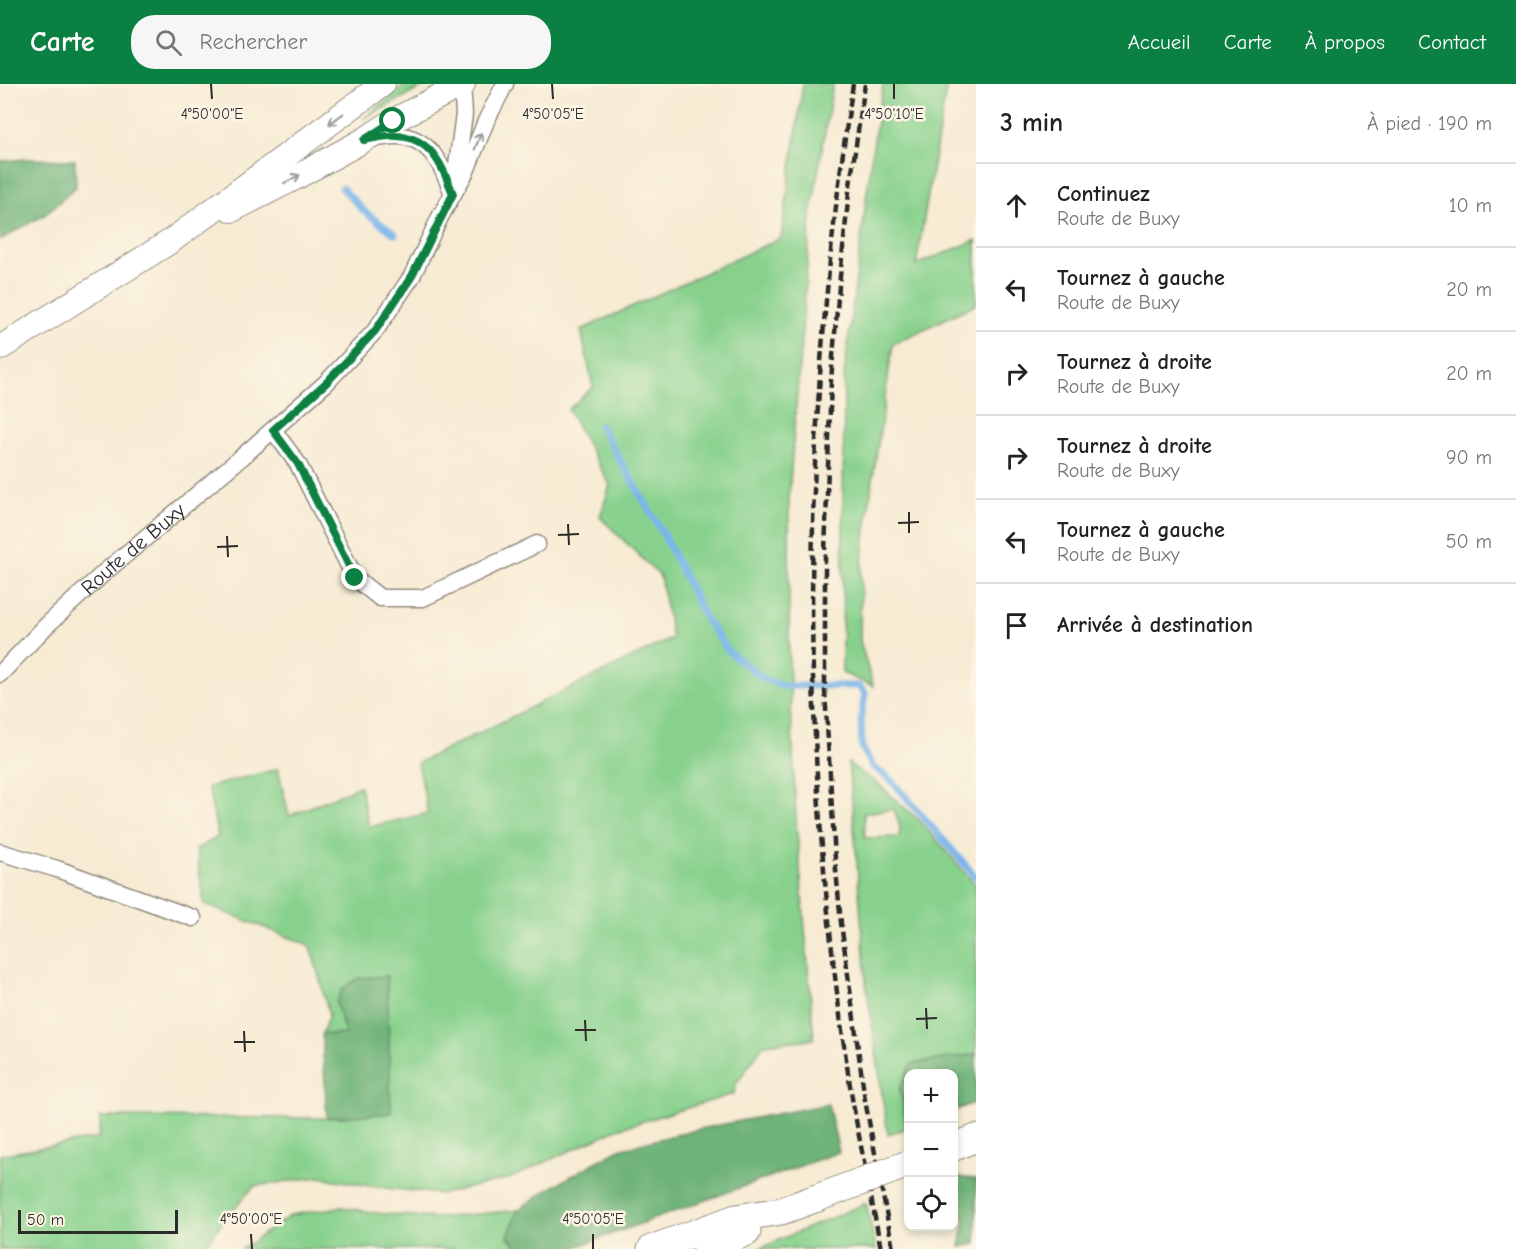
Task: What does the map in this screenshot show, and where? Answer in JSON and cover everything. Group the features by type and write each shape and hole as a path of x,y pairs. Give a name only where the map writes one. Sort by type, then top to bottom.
{"main road":[{"name":"Route de Buxy","path":"0,348 171,241 383,84"},
{"name":"Route de Buxy","path":"171,241 293,180 393,121 462,84"},
{"path":"958,1145 976,1138"},
{"path":"651,1249 736,1218 781,1211 904,1166"},
{"path":"707,1249 744,1234 781,1211"}],"street":[{"name":"Route de Buxy","path":"453,194 464,114 462,84"},
{"name":"Route de Buxy","path":"0,674 47,625 106,571 326,383 375,331 412,276 466,171 486,121 505,84"},
{"name":"Route de Buxy","path":"364,140 396,135 420,142 438,159 453,194"},
{"path":"273,430 298,464 355,578 380,598 423,598 537,544"},
{"path":"0,852 57,869 193,918"}],"green space":[{"path":"406,84 428,84 363,119"},
{"path":"803,84 833,84 811,215 789,495 789,661 796,819 814,1039 764,1044 736,1084 734,1094 617,1129 511,1178 441,1194 376,1187 319,1177 254,1186 202,1249 0,1249 0,1155 98,1138 101,1117 327,1118 391,1113 336,1003 346,1035 322,1034 329,1015 309,945 204,904 196,849 218,837 208,787 278,769 289,816 360,786 369,827 428,813 418,763 672,638 660,576 600,517 610,485 568,410 593,387 581,330 781,238"},
{"path":"883,84 947,84 916,265 976,240 976,304 893,344 861,572 860,641 873,686 842,673 844,375 872,152"},
{"path":"75,160 76,187 46,214 0,240 0,161"},
{"path":"848,763 878,784 920,821 976,885 976,1054 911,1064 909,1069 904,1069 904,1080 900,1089 904,1129 888,1135 866,982","holes":["894,809 900,827 899,837 865,838 864,813"]},
{"path":"387,976 391,1113 327,1118 322,1034 346,1034 336,1003 343,988 359,978"},
{"path":"976,1054 976,1102 958,1109 958,1069 909,1069 911,1064"},
{"path":"904,1080 904,1111 900,1089"},
{"path":"828,1104 839,1152 571,1249 521,1249 508,1237 518,1210 547,1190 619,1149 704,1128"},
{"path":"958,1177 976,1179 976,1244 960,1247 965,1218 958,1216"},
{"path":"866,1203 876,1249 759,1249 772,1243"},
{"path":"341,1207 377,1213 436,1218 518,1210 508,1237 521,1249 242,1249 291,1215"}],"waterway":[{"path":"342,188 364,211 395,234"},
{"path":"600,426 661,530 706,620 729,652 764,679 782,686 859,686 865,693 861,719 862,747 872,766 891,780 976,877"}],"railway":[{"path":"853,84 839,180 820,373 812,567 813,665 816,762 823,859 836,982 853,1104 881,1249"},
{"path":"865,84 849,192 831,380 825,552 825,691 841,923 865,1100 893,1249"}],"route":[{"path":"355,578 298,464 273,430 326,383 375,331 412,276 453,194 438,159 420,142 396,135 364,140 393,121"}]}
